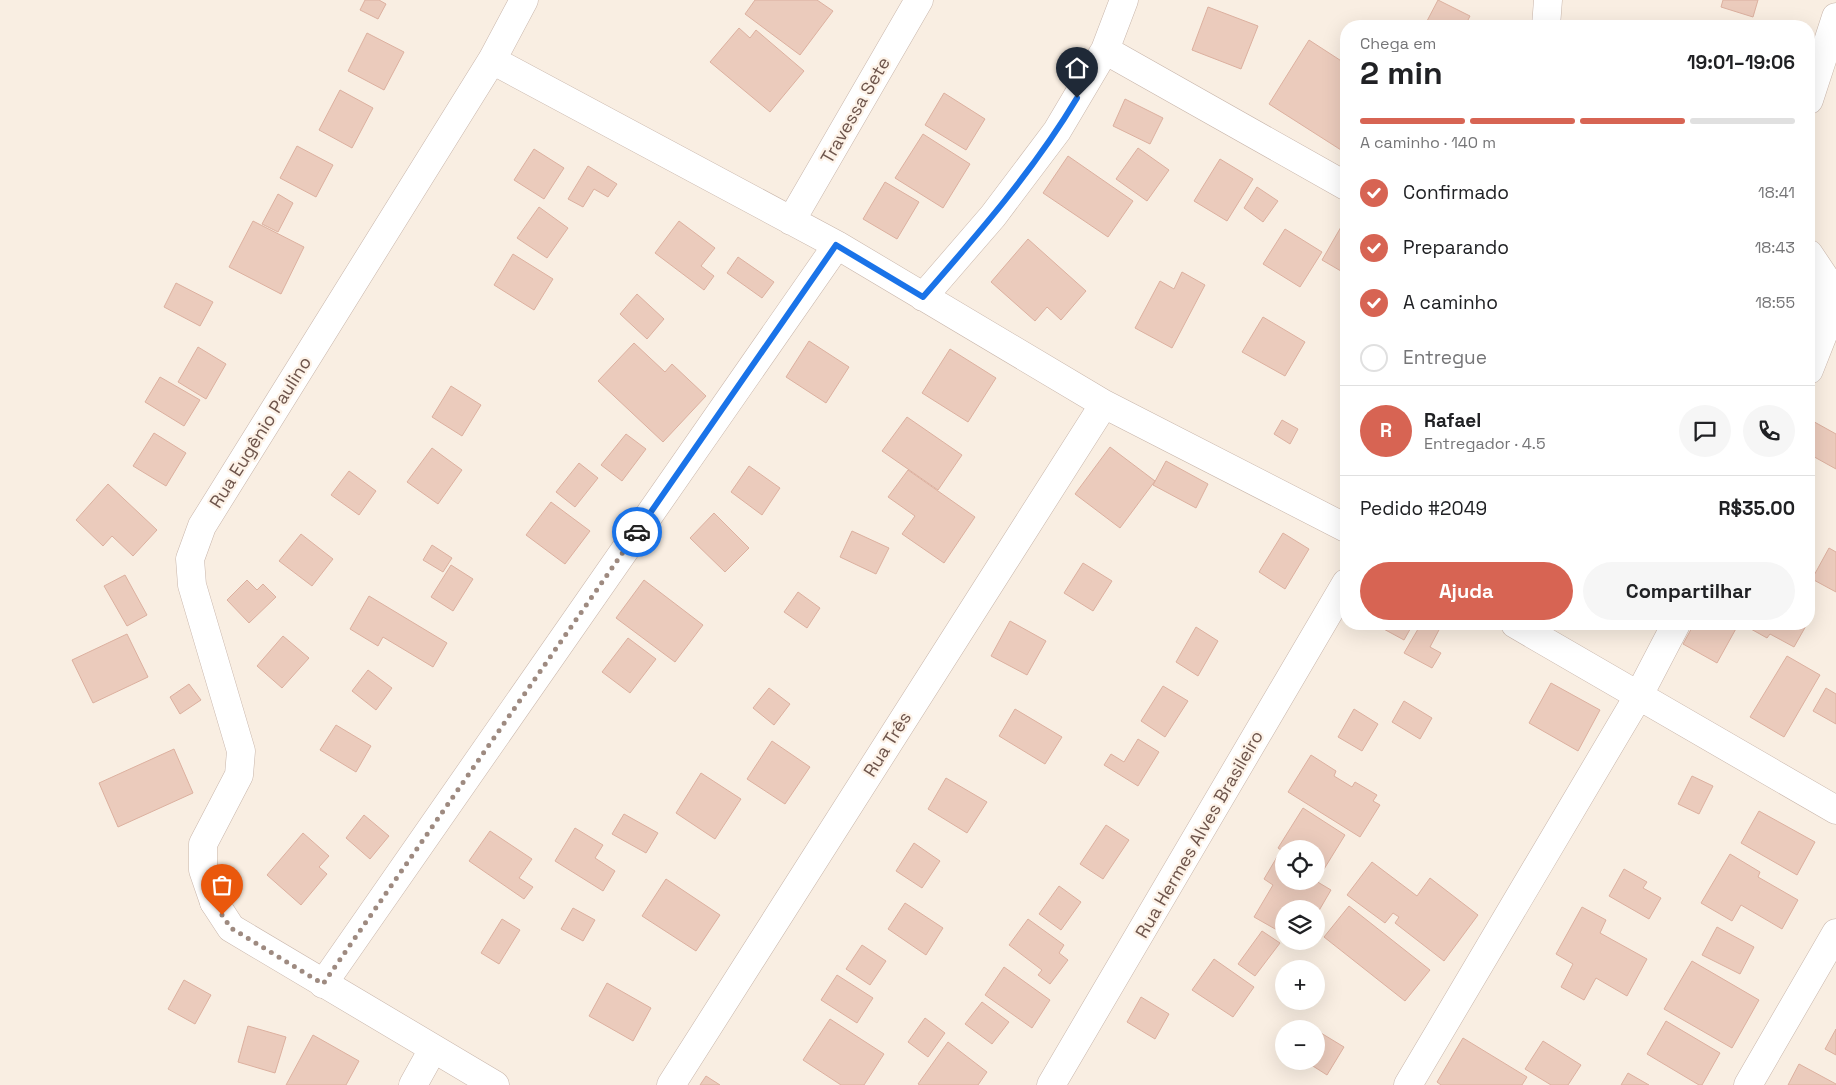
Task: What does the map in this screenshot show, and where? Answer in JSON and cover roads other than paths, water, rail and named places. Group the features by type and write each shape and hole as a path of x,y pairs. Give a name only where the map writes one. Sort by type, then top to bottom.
{"street":[{"name":"Rua Eugênio Paulino","path":"495,1085 231,928 214,902 203,870 203,844 240,775 240,751 201,622 192,585 190,559 202,526 492,60 524,0"},
{"name":"Travessa Sete","path":"791,221 919,0"},
{"path":"923,297 993,216 1058,130 1106,50 1124,0"},
{"path":"1546,20 1548,0"},
{"path":"1815,82 1836,18"},
{"path":"1106,50 1340,183"},
{"path":"492,60 836,245 1104,404 1340,525"},
{"path":"323,984 836,245"},
{"path":"1815,263 1829,284 1828,322 1815,355"},
{"name":"Rua Três","path":"670,1085 1104,404"},
{"name":"Rua Hermes Alves Brasileiro","path":"1051,1085 1340,593"},
{"path":"1525,630 1836,810"},
{"path":"1408,1085 1639,695 1673,630"},
{"path":"1748,1085 1836,933"},
{"path":"413,1085 433,1049"}]}
